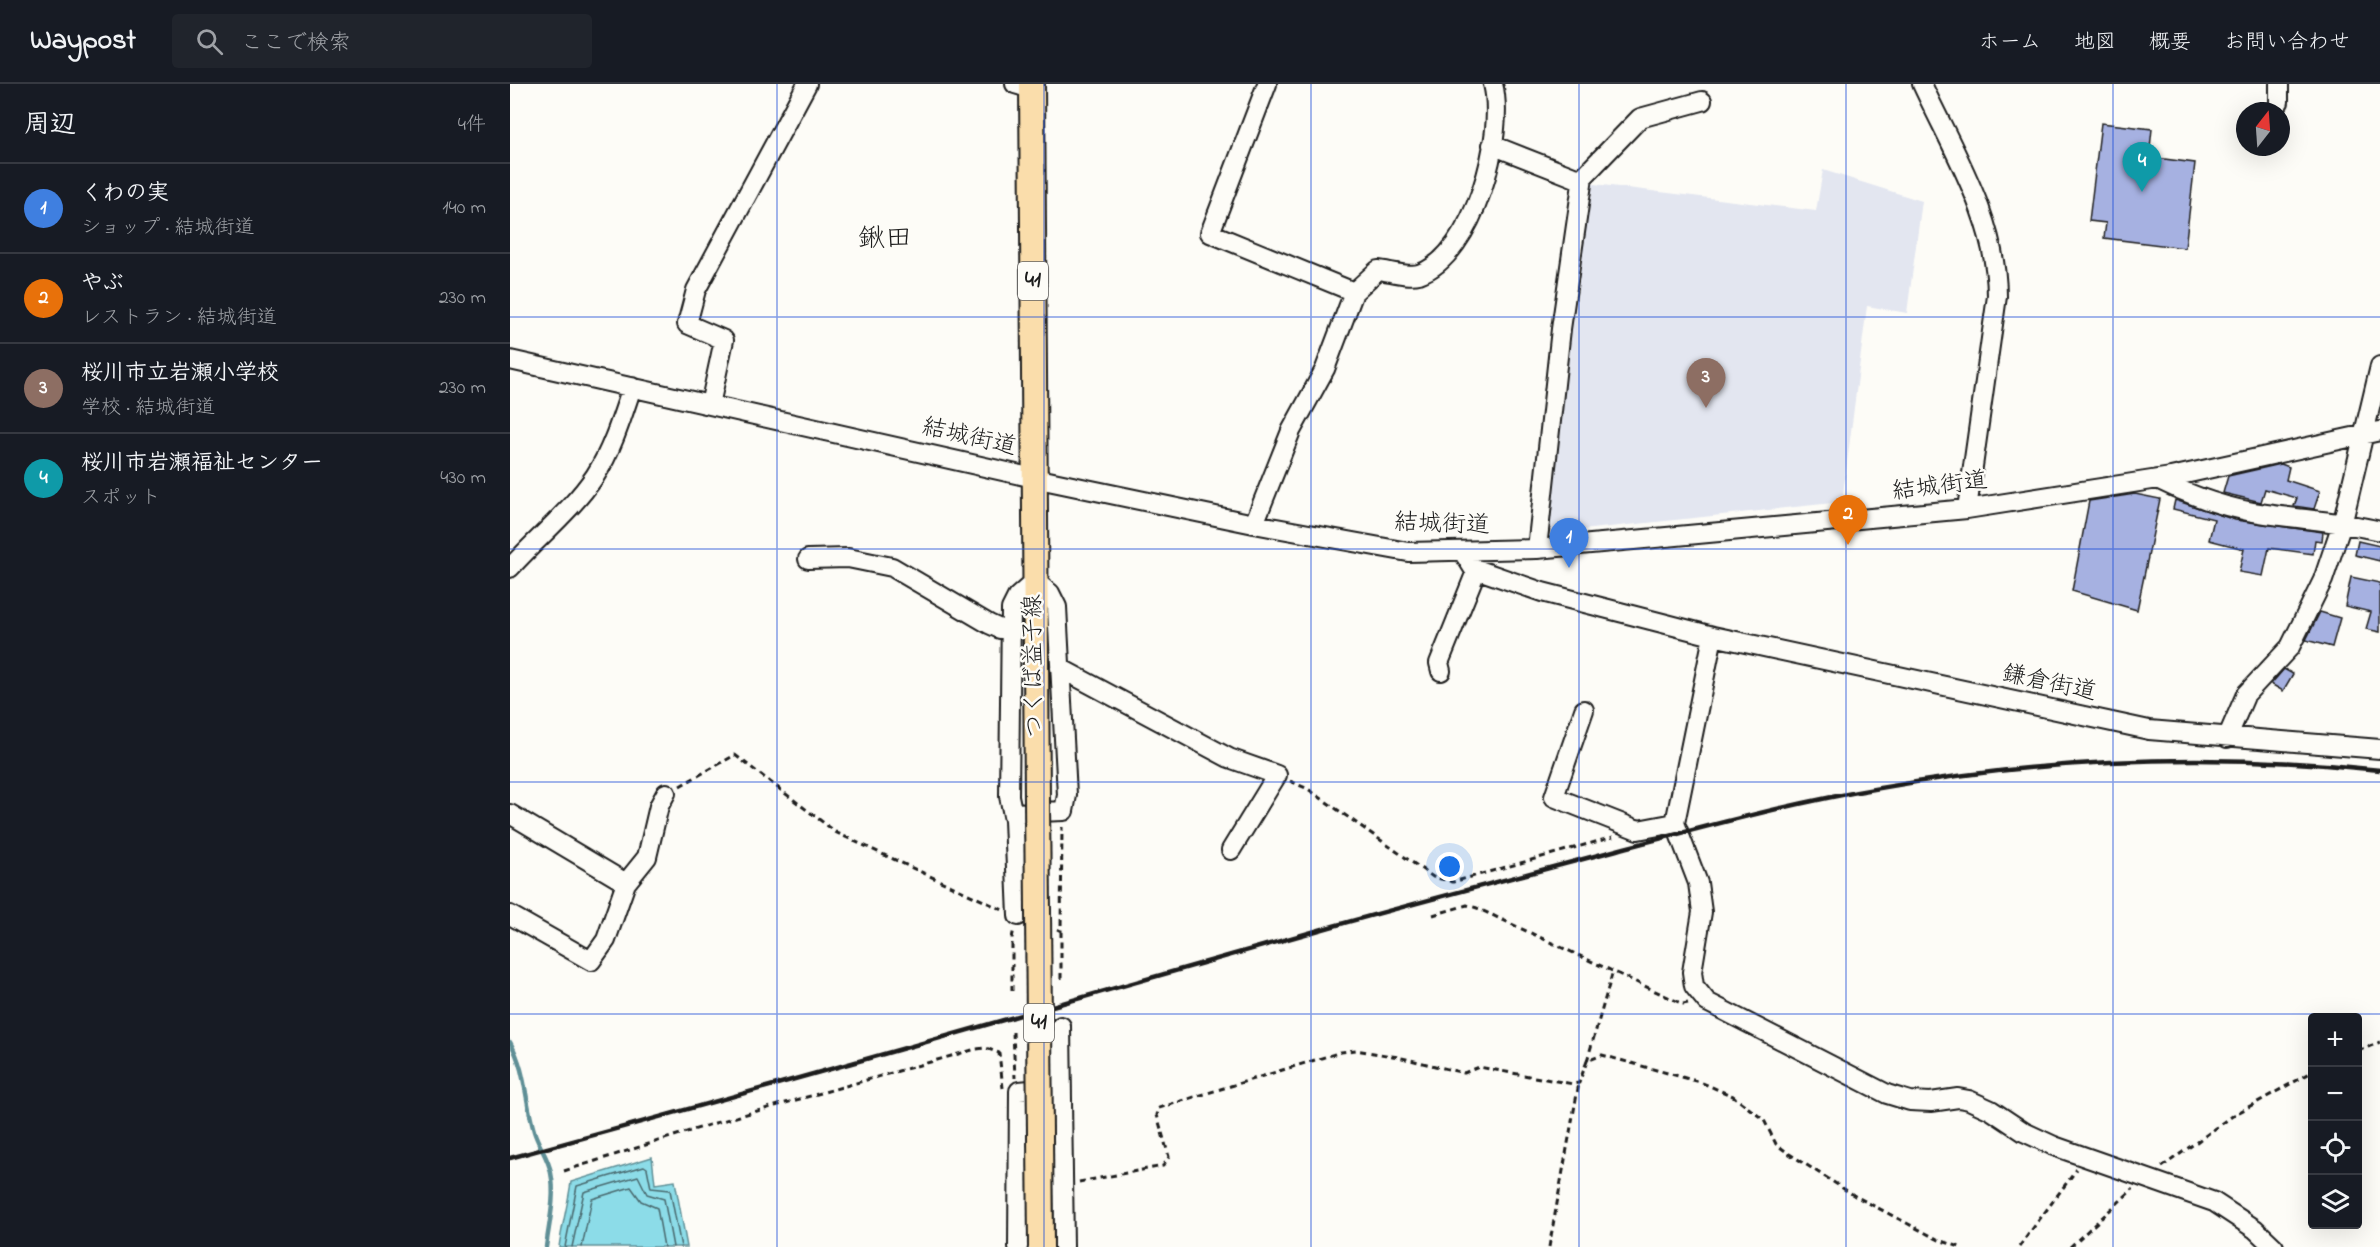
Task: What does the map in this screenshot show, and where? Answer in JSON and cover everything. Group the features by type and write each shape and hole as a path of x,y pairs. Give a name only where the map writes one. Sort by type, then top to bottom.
{"main road":[{"name":"つくば益子線","path":"1026,86 1034,478 1041,1247"}],"street":[{"path":"710,405 724,340 687,324 696,290 807,84"},
{"path":"1267,84 1210,233 1354,292"},
{"path":"1254,524 1291,431 1325,369 1354,292 1378,270 1417,275 1440,263 1478,208 1490,165 1497,100 1493,84"},
{"path":"1922,84 1985,220 1997,267 1997,296 1967,509"},
{"path":"1537,549 1561,329 1583,177 1640,118 1702,100"},
{"path":"1492,145 1576,178 1583,177"},
{"name":"結城街道","path":"510,360 1034,478 1254,524 1408,552 1537,549 1967,509 2157,479 2371,433"},
{"path":"2227,738 2246,694 2290,647 2322,580 2371,433 2380,366"},
{"path":"510,568 572,505 595,475 623,414 632,387"},
{"path":"2157,479 2190,495 2265,514 2343,521 2380,531"},
{"path":"1442,671 1439,663 1477,569 1463,552"},
{"path":"808,558 848,558 892,567 989,624 1000,629 1011,629"},
{"name":"鎌倉街道","path":"1477,569 1542,592 1713,636 2149,730 2380,749"},
{"path":"1013,813 1064,811 1067,795 1057,607 1050,593 1035,581 1014,601 1011,629 1009,796 1013,813 1018,916"},
{"path":"1713,636 1675,823 1698,884 1702,912 1692,972 1698,994 1707,1002 1887,1094 1910,1101 1969,1100 1991,1110 2024,1132 2084,1157 2214,1202 2255,1229 2274,1247"},
{"path":"1060,668 1229,758 1277,775 1231,850"},
{"path":"1584,710 1554,797 1638,831 1675,823"},
{"path":"510,915 591,961 606,940 626,883 647,857 659,806 666,793"},
{"path":"510,814 626,883"},
{"path":"1061,1026 1064,1247"},
{"path":"1018,1247 1019,1188 1011,1094 1061,1087"},
{"path":"1019,1188 1062,1185"}],"path":[{"path":"666,793 735,755 837,833 1018,916 1012,938 1012,991"},
{"path":"1277,775 1308,789 1433,877 1453,882 1638,831"},
{"path":"1061,979 1064,811"},
{"path":"1433,915 1467,905 1683,1004 1691,1002 1698,994"},
{"path":"1050,927 1061,931"},
{"path":"1549,1247 1579,1083 1613,971"},
{"path":"1011,1094 1015,1084 1013,1032"},
{"path":"2362,1049 2380,1042"},
{"path":"564,1171 715,1124 976,1049 986,1048 999,1053 1011,1094"},
{"path":"1062,1185 1163,1166 1169,1156 1157,1115 1159,1108 1341,1052 1376,1052 1464,1073 1479,1067 1579,1083"},
{"path":"1587,1061 1602,1055 1700,1082 1733,1096 1764,1120 1776,1144 1788,1154 1855,1196 1939,1240 1960,1247"},
{"path":"2158,1170 2234,1115 2308,1075"},
{"path":"2019,1247 2084,1157"},
{"path":"2070,1247 2137,1186"}],"shaded area":[{"path":"1823,170 1922,201 1907,313 1867,306 1842,502 1544,534 1586,183 1816,211"}],"water":[{"path":"652,1157 655,1184 675,1181 687,1247 559,1247 571,1182"}],"building":[{"path":"2101,123 2152,129 2149,157 2195,163 2185,248 2104,238 2106,223 2089,221"},
{"path":"2281,464 2289,467 2286,480 2320,491 2314,509 2294,506 2297,498 2265,489 2261,502 2223,493 2228,476"},
{"path":"2135,494 2160,499 2137,610 2072,591 2089,501"},
{"path":"2175,500 2235,520 2323,532 2322,541 2315,540 2313,554 2269,548 2263,576 2239,572 2244,549 2209,540 2214,519 2173,509"},
{"path":"2358,541 2380,546 2380,561 2355,555"},
{"path":"2351,577 2380,583 2380,632 2366,629 2371,612 2345,606"},
{"path":"2320,612 2340,618 2332,647 2306,640"},
{"path":"2284,669 2293,674 2283,691 2271,684"}],"waterway":[{"path":"510,1042 522,1075 534,1131 551,1173 552,1200 546,1247"}],"railway":[{"path":"510,1158 1372,915 1715,824 1814,801 1880,788 2004,770 2130,761 2255,761 2380,770"}],"place":[{"name":"桜川市岩瀬福祉センター","path":"2142,192"},
{"name":"桜川市立岩瀬小学校","path":"1706,408"},
{"name":"やぶ","path":"1848,545"},
{"name":"くわの実","path":"1569,568"}],"district":[{"name":"鍬田","path":"885,239"}]}
